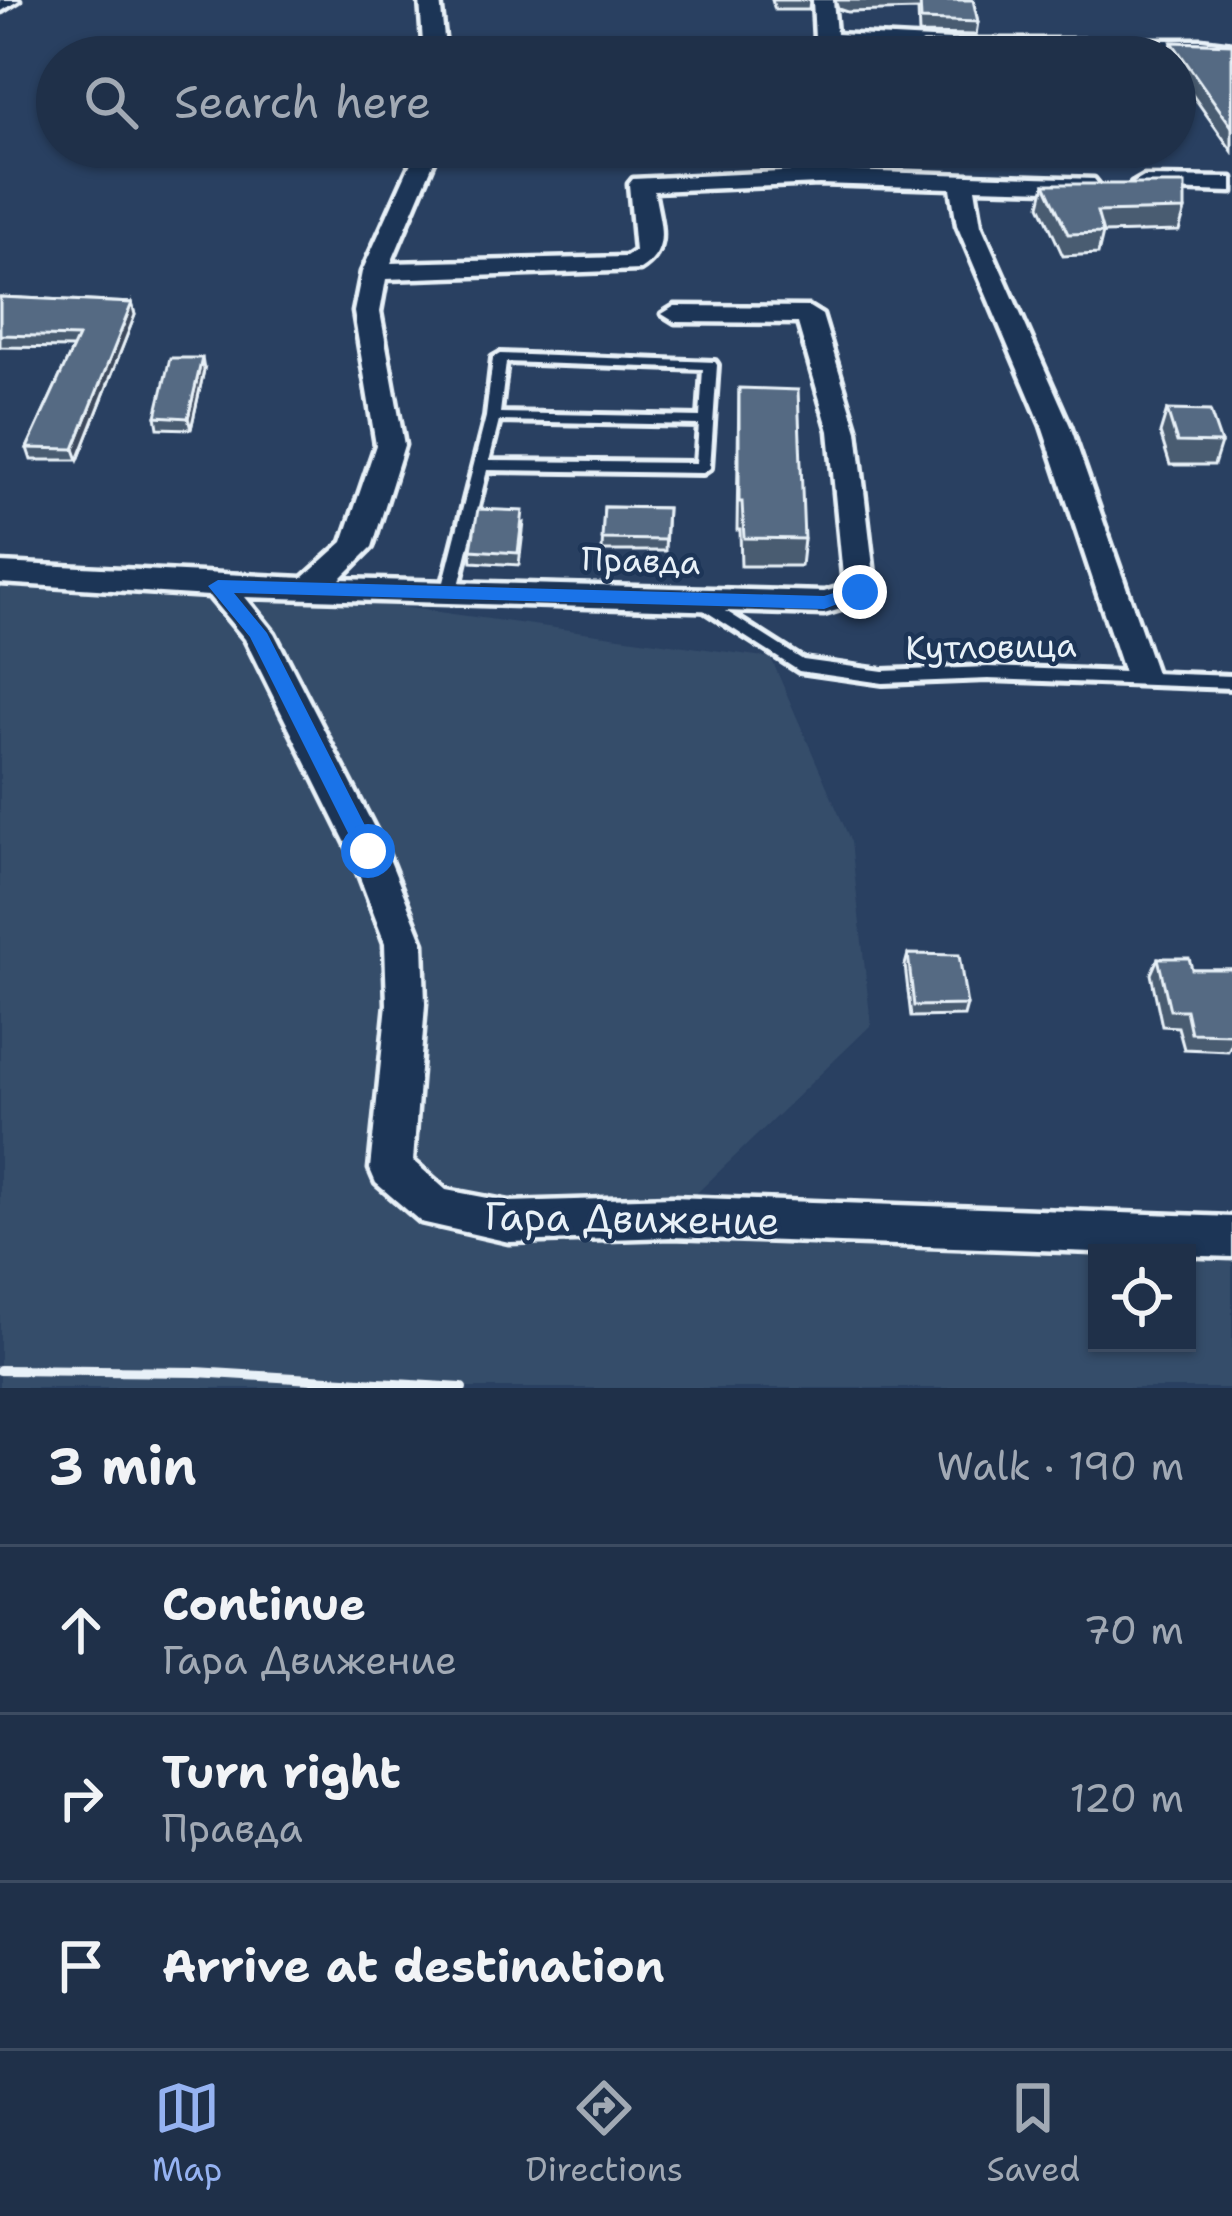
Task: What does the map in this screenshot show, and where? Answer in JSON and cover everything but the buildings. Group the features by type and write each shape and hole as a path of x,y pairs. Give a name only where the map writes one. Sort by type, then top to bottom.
{"street":[{"path":"0,6 9,0"},
{"path":"430,0 433,36"},
{"path":"824,0 826,36"},
{"path":"1196,46 1232,50"},
{"path":"313,586 357,547 390,445 367,312 375,272 420,168"},
{"path":"834,168 835,179"},
{"path":"375,272 631,265 647,255 650,241 640,184 835,179 1232,185"},
{"path":"962,184 969,225 1056,426 1141,676"},
{"name":"Правда","path":"0,574 218,586 699,598 846,599 860,592 843,431 809,315 675,314"},
{"name":"Гара Движение","path":"218,586 258,633 368,851 404,943 406,1004 391,1169 436,1208 509,1222 672,1217 1232,1238"}],"lane":[{"path":"450,590 493,418 500,358 710,365 703,468 482,465"},
{"path":"493,418 707,422"},
{"name":"Кутловица","path":"699,598 799,665 883,677 1141,676 1232,682"}],"shaded area":[{"path":"0,574 221,582 771,658 851,842 871,1025 673,1216 1232,1239 1232,1388 0,1388"}],"railway":[{"path":"0,1370 196,1372 462,1388"}],"route":[{"path":"368,851 258,633 218,586 824,602 860,592"}]}
